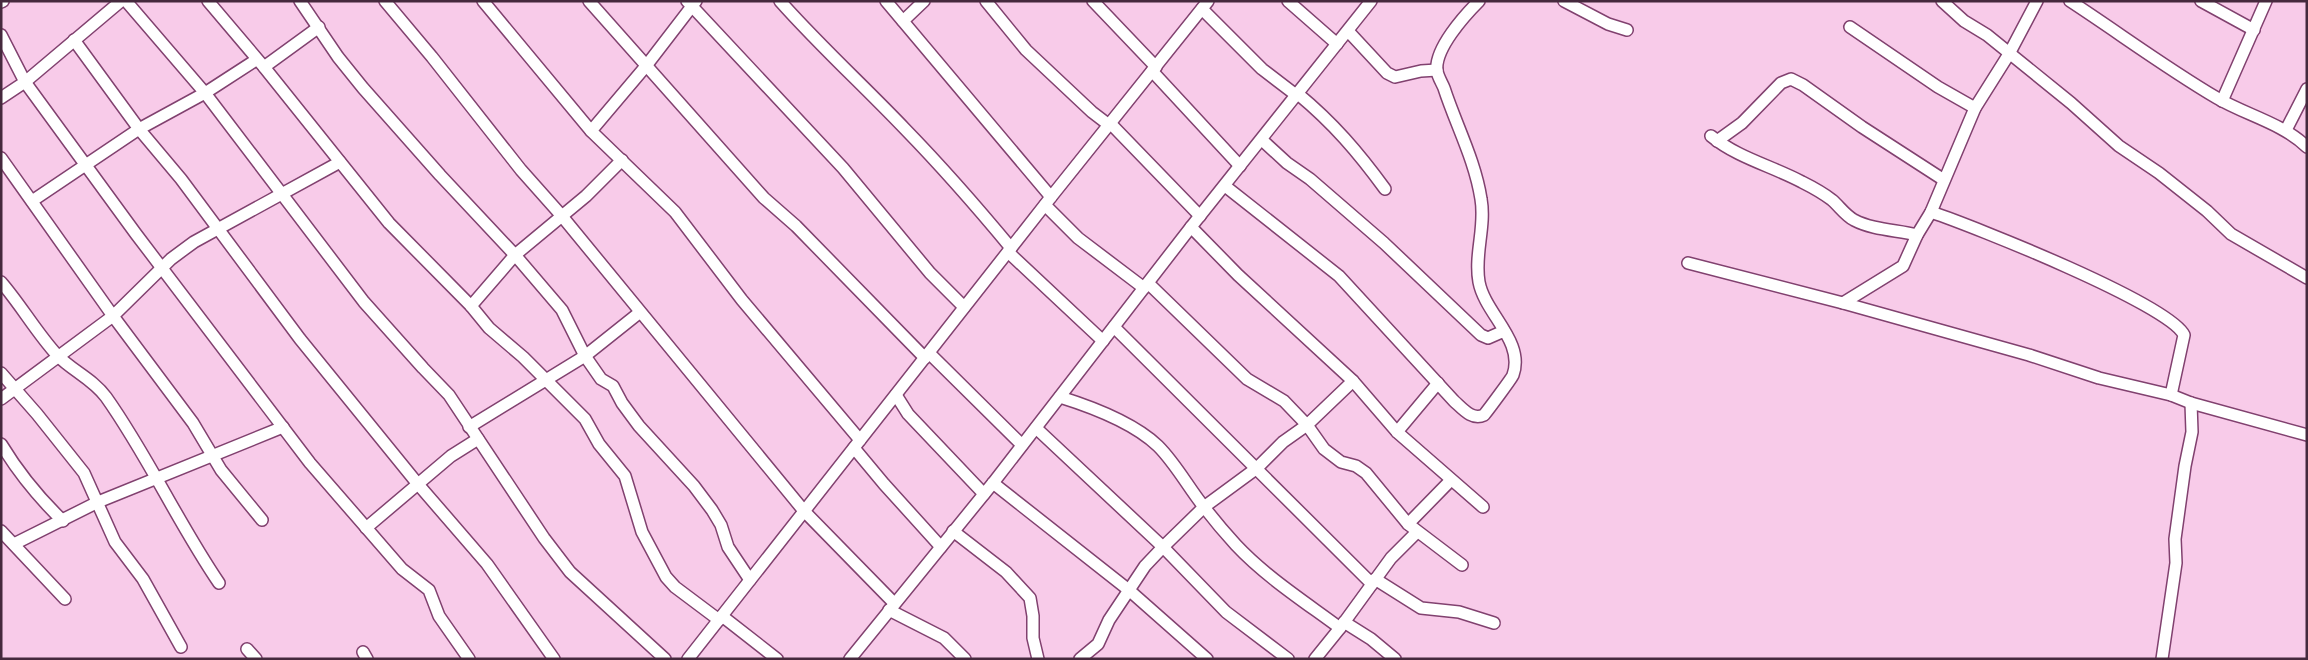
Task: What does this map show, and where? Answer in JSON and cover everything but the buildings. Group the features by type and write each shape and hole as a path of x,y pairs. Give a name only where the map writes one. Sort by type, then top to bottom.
{"street":[{"path":"1,98 25,82 121,1"},
{"path":"126,1 205,93 364,302 422,368 449,395 544,538 570,572 665,659"},
{"path":"208,1 395,230 471,306 489,328 523,357 585,419 599,444 625,476 642,532 666,577 675,587 777,659"},
{"path":"300,1 338,57 362,88 562,310 585,356 601,378 613,386 638,426 700,494 721,526 733,556 750,580"},
{"path":"385,1 521,170 804,511 892,607 944,638 965,659"},
{"path":"484,1 591,131 675,212 742,300 857,444 884,484 940,547"},
{"path":"589,1 764,198 796,226 1022,445"},
{"path":"780,1 833,59 904,128 981,212 1009,250 1103,341"},
{"path":"886,1 1078,238 1146,285 1248,379 1284,401 1307,425 1324,449 1341,462 1356,466 1366,473 1408,524 1462,565"},
{"path":"903,21 924,1"},
{"path":"986,1 1026,50 1109,124 1200,216"},
{"path":"1092,1 1240,166"},
{"path":"1288,1 1337,44"},
{"path":"850,659 993,484 1191,227 1262,140 1370,1"},
{"path":"1224,186 1339,276 1466,412 1474,417 1484,415 1512,377 1515,363 1512,348 1504,330 1486,304 1479,282 1478,249 1482,223 1482,202 1477,177 1447,103 1437,70 1440,54 1460,20 1479,1"},
{"path":"1564,1 1608,24 1627,30"},
{"path":"1942,1 1964,21 1987,35 2071,103 2120,146 2160,173 2207,211 2231,234 2307,278"},
{"path":"1843,303 1903,266 1917,235 1932,212 1975,108 2009,54 2037,1"},
{"path":"2070,1 2119,33 2170,71 2222,101 2286,130 2307,147"},
{"path":"2201,1 2254,30"},
{"path":"2222,101 2266,1"},
{"path":"591,131 646,66 692,3 843,168 930,273 964,307"},
{"path":"688,659 1204,4 1262,69 1328,119 1367,164 1385,190"},
{"path":"32,201 139,129 260,63 319,27"},
{"path":"1850,27 1938,87 1975,108"},
{"path":"1348,31 1387,72 1395,77 1421,71 1437,70"},
{"path":"1,35 25,82 162,269 310,463 402,569 429,590 439,616 468,659"},
{"path":"74,40 139,129 181,179 300,339 417,484 487,564 554,659"},
{"path":"1917,235 1874,228 1855,221 1818,191 1801,181 1741,155 1714,138 1742,123 1781,83 1792,79 1944,180"},
{"path":"2286,130 2307,89"},
{"path":"1262,140 1287,163 1310,178 1337,205 1384,243 1481,335 1488,338 1504,330"},
{"path":"1,158 113,316 193,423 212,455 262,520"},
{"path":"471,306 515,256 586,196 622,160"},
{"path":"1,399 113,316 162,269 194,242 340,162"},
{"path":"1932,212 1984,230 2129,297 2175,324 2184,336 2171,395"},
{"path":"1191,227 1245,281 1353,381 1397,432 1483,507"},
{"path":"1688,263 1843,303 2029,355 2099,378 2171,395 2191,404 2307,435"},
{"path":"1,282 34,328 58,356 105,395 156,478 190,541 219,583"},
{"path":"469,427 585,356 640,313"},
{"path":"1114,327 1373,581 1421,608 1459,612 1494,623"},
{"path":"1,373 84,473 115,542 143,579 181,646"},
{"path":"1080,659 1098,644 1109,620 1145,566 1163,547 1204,507 1257,468 1272,451 1307,425 1353,381"},
{"path":"1397,432 1438,383"},
{"path":"896,395 908,414 984,494"},
{"path":"1060,397 1089,406 1113,418 1157,445 1175,466 1204,507 1237,546 1278,581 1342,625 1371,639 1395,659"},
{"path":"2162,659 2176,563 2175,539 2185,466 2192,432 2191,404"},
{"path":"8,543 63,521 98,502 283,427"},
{"path":"1036,428 1163,547 1226,612 1288,659"},
{"path":"366,528 451,456 478,439"},
{"path":"1,444 11,462 50,509 63,521"},
{"path":"1408,524 1451,480"},
{"path":"993,484 1130,591 1207,659"},
{"path":"1,531 8,543 66,600"},
{"path":"953,531 1006,572 1030,598 1033,616 1033,638 1039,657"},
{"path":"1315,659 1391,558 1417,532"},
{"path":"247,649 256,659"}]}
